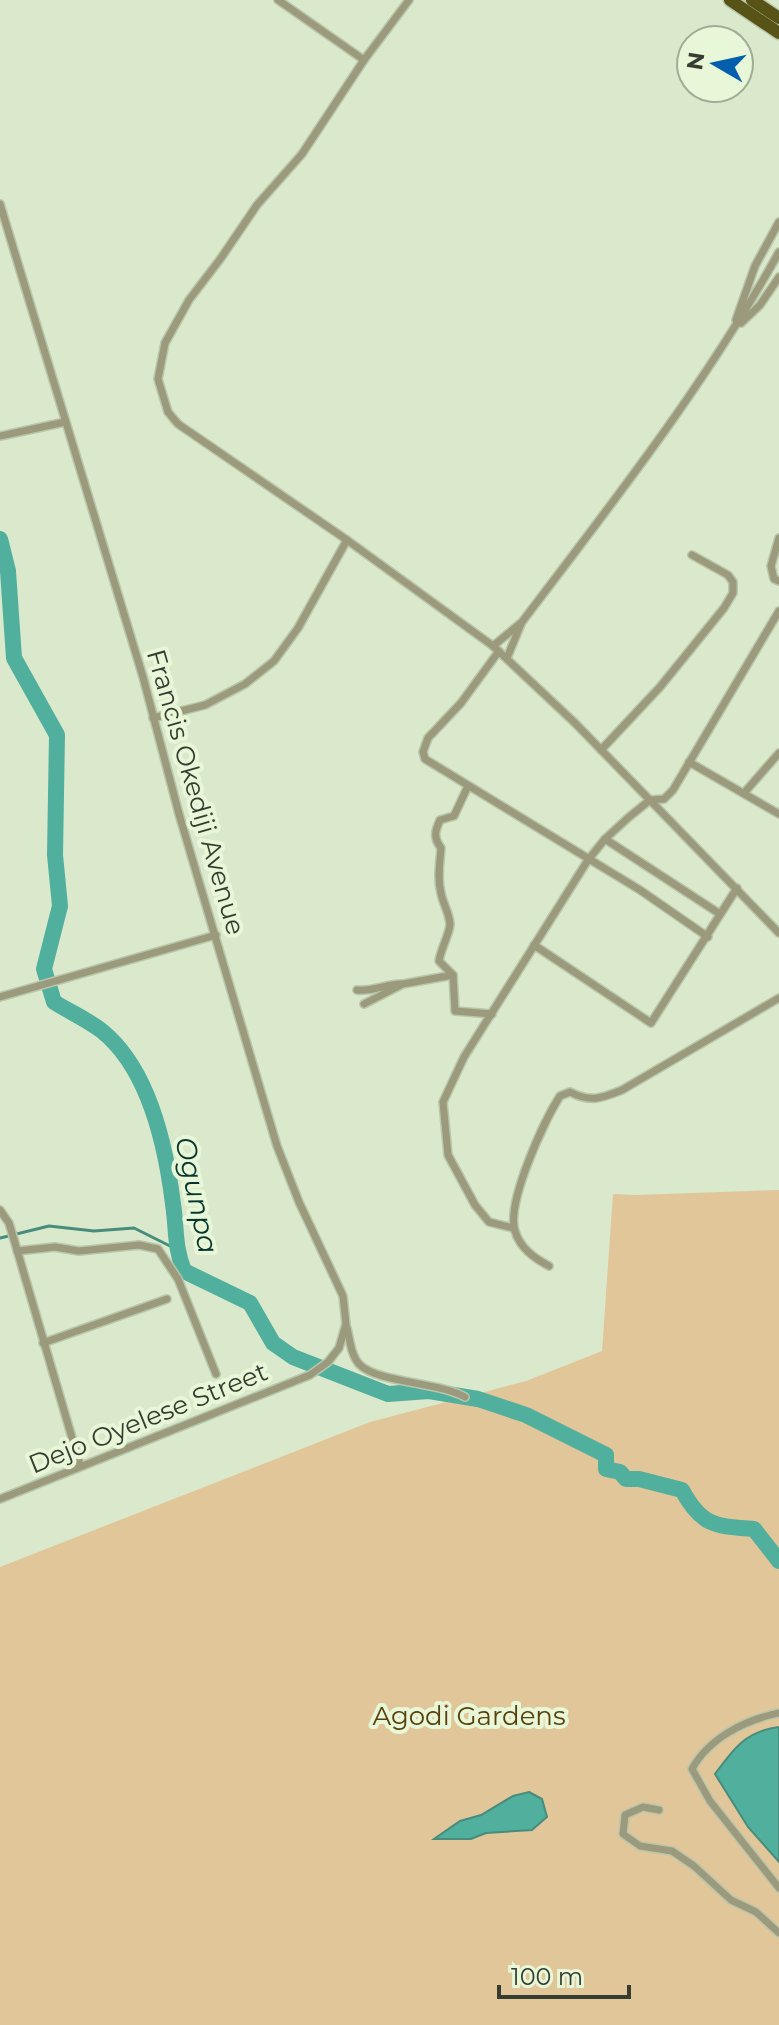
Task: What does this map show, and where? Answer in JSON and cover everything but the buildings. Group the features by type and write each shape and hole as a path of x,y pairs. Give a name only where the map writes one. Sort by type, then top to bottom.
{"highway":[{"path":"730,0 779,33"},
{"path":"752,0 779,18"}],"street":[{"path":"278,0 364,60"},
{"path":"409,0 364,60 302,154 257,205 189,300 165,343 158,379 168,412 178,424 347,540 507,658 779,933"},
{"name":"Francis Okediji Avenue","path":"0,204 277,1146 299,1202 343,1296 352,1349 360,1365 385,1376 454,1391 465,1397"},
{"path":"731,333 751,276 779,222"},
{"path":"708,937 640,890 425,759 423,752 428,738 461,703 496,649 522,622 646,457 731,333 779,252"},
{"path":"731,333 760,305 779,277"},
{"path":"0,436 65,422"},
{"path":"779,538 771,573 779,581"},
{"path":"153,718 205,705 245,684 274,661 298,628 347,540"},
{"path":"601,750 660,687 729,601 733,582 728,575 692,555"},
{"path":"513,1228 489,1222 481,1215 448,1155 443,1129 443,1102 464,1057 588,860 605,839 650,800 664,799 673,790 779,611"},
{"path":"507,658 522,622"},
{"path":"744,793 779,753"},
{"path":"689,762 779,814"},
{"path":"468,786 454,816 440,820 435,830 436,841 441,848 441,898 448,909 450,928 441,944 439,961 453,975 455,1011 492,1014"},
{"path":"605,839 720,914"},
{"path":"534,945 651,1023 737,888"},
{"path":"0,997 216,935"},
{"path":"357,990 453,975"},
{"path":"364,1004 403,984"},
{"path":"549,1266 534,1258 521,1244 513,1228 513,1214 526,1168 546,1119 560,1096 570,1092 597,1100 622,1090 779,998"},
{"path":"0,1210 9,1223 80,1465"},
{"path":"16,1247 55,1247 79,1251 139,1245 158,1249 178,1279 216,1374"},
{"path":"43,1343 167,1299"},
{"name":"Dejo Oyelese Street","path":"0,1499 310,1375 328,1362 339,1348 346,1324"},
{"path":"779,1713 746,1722 700,1754 692,1769 710,1801 779,1888"},
{"path":"659,1810 643,1807 625,1815 623,1834 640,1846 672,1851 694,1866 731,1900 756,1912 779,1933"}],"green space":[{"name":"Agodi Gardens","path":"779,1190 779,2025 0,2025 0,1567 370,1422 526,1381 602,1351 613,1194"}],"water":[{"path":"779,1727 779,1862 748,1827 715,1774 742,1742 758,1732"},
{"path":"529,1792 542,1799 547,1817 532,1830 486,1833 471,1839 434,1839 460,1821 481,1815 513,1796"}],"waterway":[{"name":"Ogunpa","path":"0,539 8,571 14,658 57,735 55,855 60,906 44,969 54,1002 102,1031 132,1066 143,1087 166,1158 177,1245 184,1271 250,1303 273,1343 293,1357 388,1394 429,1391 478,1399 526,1415 606,1455 606,1469 620,1472 626,1479 639,1479 682,1490 696,1511 711,1522 754,1529 779,1561"},
{"path":"0,1238 49,1226 94,1231 134,1228 176,1249"}]}
